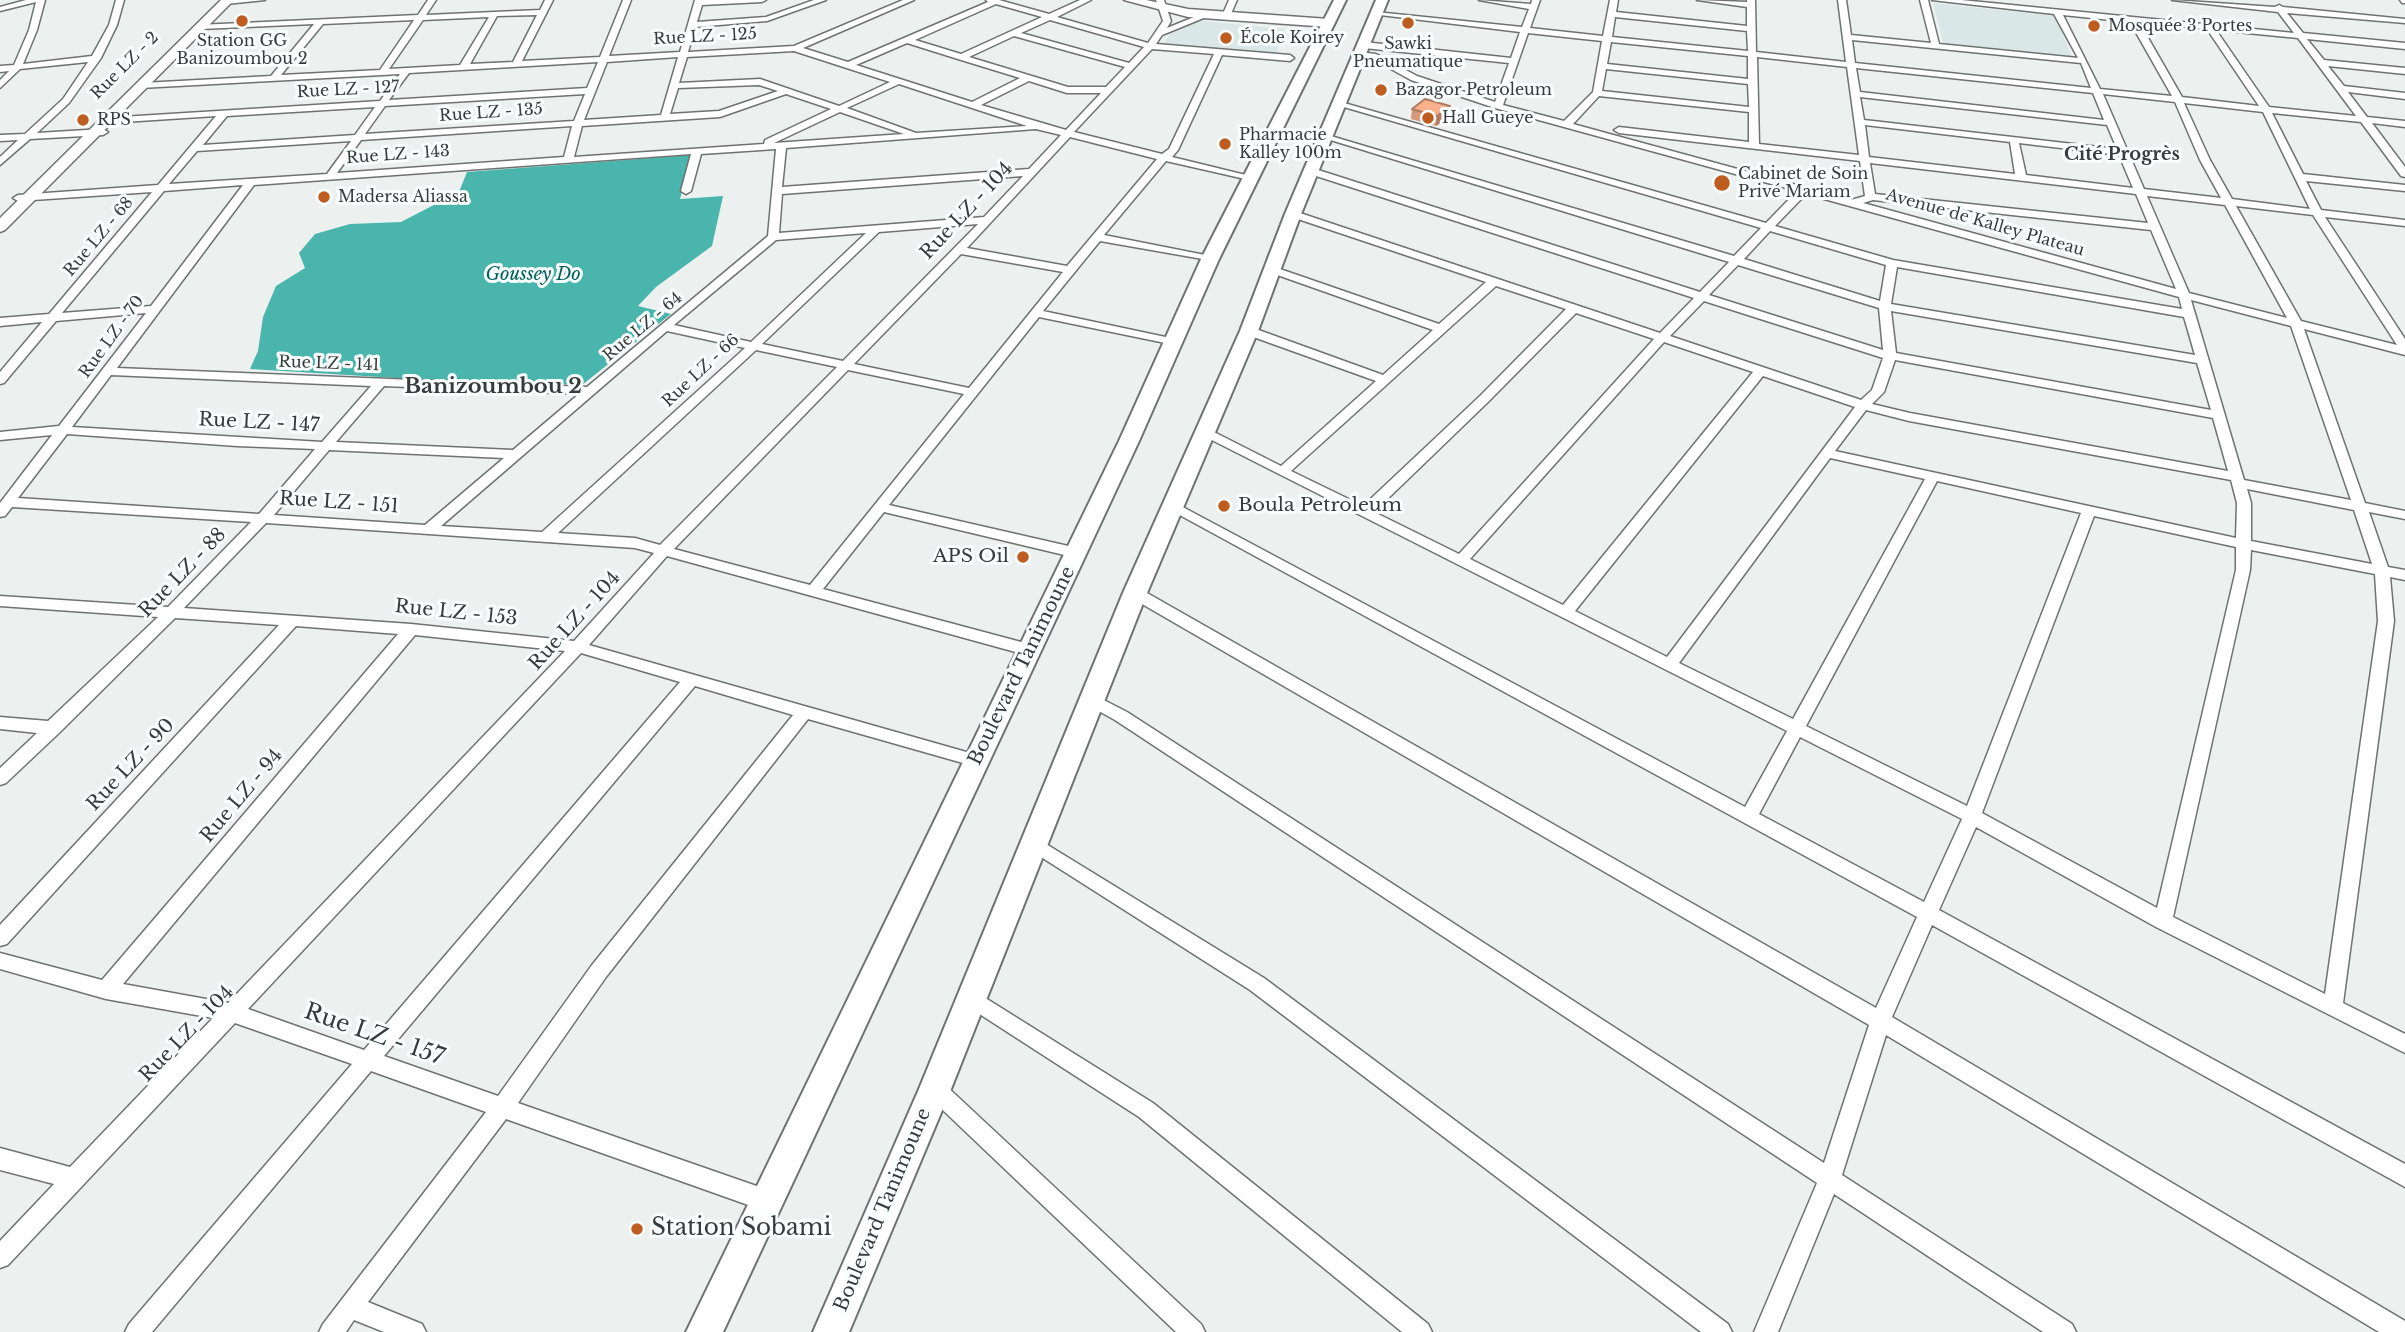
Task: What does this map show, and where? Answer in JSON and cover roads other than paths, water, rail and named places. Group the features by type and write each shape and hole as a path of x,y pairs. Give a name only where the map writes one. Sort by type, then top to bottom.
{"main road":[{"path":"1130,0 1207,15 1360,30"},
{"name":"Boulevard Tanimoune","path":"831,1332 935,1089 1135,593 1250,331 1293,214 1340,103 1360,30 1340,0"},
{"name":"Rue LZ - 2","path":"0,216 144,86 223,1"},
{"name":"Rue LZ - 2","path":"97,129 223,1"},
{"name":"Boulevard Tanimoune","path":"704,1332 1077,553 1129,442 1171,342 1250,179 1322,51 1360,30"},
{"name":"Rue LZ - 2","path":"0,228 24,197"}],"street":[{"path":"0,9 35,0"},
{"path":"0,85 17,67 33,30 41,0"},
{"path":"0,162 66,101 97,58 113,25 120,0"},
{"path":"223,1 261,0"},
{"path":"383,72 432,0"},
{"path":"516,64 549,0"},
{"path":"568,159 578,123 627,0"},
{"path":"665,117 699,2 762,0"},
{"path":"692,24 766,19 822,0"},
{"path":"795,48 910,0"},
{"path":"961,57 1087,0"},
{"path":"1226,16 1234,0"},
{"path":"1483,0 1535,3 1498,106"},
{"path":"1567,124 1597,93 1614,0"},
{"path":"1701,0 1751,2 1754,144"},
{"path":"1842,0 1870,197"},
{"path":"1924,0 1936,47"},
{"path":"1936,0 2405,46"},
{"path":"2067,0 2072,13"},
{"path":"2176,0 2405,22"},
{"path":"2273,0 2367,120 2405,174"},
{"path":"850,64 992,1 1150,46 1290,58"},
{"path":"1160,33 1167,21 1161,4"},
{"path":"201,27 542,12"},
{"path":"2057,12 2084,61 2120,152 2157,227 2184,295 2245,503 2243,570 2162,921"},
{"path":"1612,13 1751,29"},
{"path":"463,68 494,15"},
{"path":"1160,33 1207,15"},
{"path":"2133,19 2297,325 2382,571 2386,621 2333,1007"},
{"path":"273,79 320,23"},
{"path":"2210,27 2266,109 2317,213 2405,349"},
{"path":"1360,30 1526,30 2405,124"},
{"path":"1360,30 1515,61"},
{"name":"Avenue de Kalley Plateau","path":"1360,30 1374,57 1414,78 1498,106 2184,295 2297,325 2405,349"},
{"path":"1012,33 1131,66"},
{"name":"Rue LZ - 104","path":"0,1257 578,647 665,550 959,250 1160,33"},
{"path":"1847,37 2084,61"},
{"path":"907,40 1067,90 1106,90"},
{"name":"Rue LZ - 125","path":"144,86 795,48 1041,127 1250,179"},
{"path":"814,590 971,392 1152,169 1165,157 1184,128 1219,52"},
{"path":"0,69 97,58"},
{"path":"2323,63 2405,71"},
{"path":"1602,66 1752,82"},
{"path":"330,176 385,104 406,71"},
{"path":"973,106 1028,78"},
{"path":"673,86 750,81 920,136"},
{"path":"760,146 899,81"},
{"path":"2343,89 2405,96"},
{"name":"Rue LZ - 127","path":"0,138 223,114 590,91"},
{"name":"Rue LZ - 135","path":"194,148 733,111 786,91"},
{"path":"1597,93 1753,110"},
{"path":"1856,94 2110,123"},
{"path":"1340,103 1892,262 2189,314"},
{"name":"Rue LZ - 68","path":"0,380 223,114"},
{"path":"1859,122 2120,152"},
{"path":"1567,124 2405,223"},
{"path":"787,145 1041,127"},
{"path":"790,132 776,191 773,237 985,220"},
{"path":"1327,136 1885,306 2203,360"},
{"path":"2014,140 2021,177"},
{"name":"Rue LZ - 143","path":"24,197 787,145"},
{"path":"686,191 697,150"},
{"path":"2390,153 2405,155"},
{"path":"1311,171 1890,356 2219,415"},
{"path":"776,191 1030,172"},
{"path":"2300,177 2405,188"},
{"name":"Rue LZ - 70","path":"5,508 109,371 152,309 252,181"},
{"path":"1460,561 1661,339 1804,190"},
{"path":"1853,203 1870,197 2157,227"},
{"path":"1293,214 1863,405 1909,417 2405,515"},
{"name":"Rue LZ - 66","path":"545,537 878,227"},
{"name":"Rue LZ - 64","path":"430,528 665,327 754,257 773,237"},
{"path":"1098,237 1210,259"},
{"path":"959,250 1070,270"},
{"path":"1670,664 1826,453 1863,405 1878,392 1890,356 1885,306 1892,262"},
{"path":"1273,271 1439,328"},
{"path":"1282,472 1493,282"},
{"path":"0,322 152,309"},
{"path":"1364,513 1475,408 1573,309"},
{"path":"1036,313 1171,342"},
{"path":"665,327 971,392"},
{"path":"1250,331 1386,380"},
{"name":"Rue LZ - 141","path":"109,371 591,391"},
{"path":"1565,613 1760,371"},
{"name":"Rue LZ - 88","path":"0,778 173,611 264,517 381,382"},
{"name":"Rue LZ - 147","path":"0,436 62,430 516,454"},
{"path":"1205,433 1972,816 2162,921 2405,1044"},
{"path":"1826,453 2244,544 2405,575"},
{"path":"1749,816 1933,476"},
{"path":"878,507 1077,553"},
{"path":"1172,507 1749,816 2405,1176"},
{"name":"Rue LZ - 151","path":"5,508 264,517 635,543 1030,650"},
{"path":"1766,1332 1830,1179 1880,1021 1972,816 2088,510"},
{"path":"1135,593 1880,1021 2401,1332"},
{"name":"Rue LZ - 153","path":"0,601 411,629 578,647 977,761"},
{"name":"Rue LZ - 90","path":"0,938 293,620"},
{"name":"Rue LZ - 94","path":"106,990 411,629"},
{"path":"137,1332 691,680"},
{"path":"1092,700 1145,731 2064,1332"},
{"path":"331,1332 502,1108 599,971 804,713"},
{"path":"0,723 54,728"},
{"path":"1033,843 1257,984 1720,1332"},
{"name":"Rue LZ - 157","path":"0,961 106,990 233,1013 368,1058 722,1187 768,1201"},
{"path":"971,998 1146,1110 1420,1332"},
{"path":"935,1089 1193,1332"},
{"path":"0,1159 75,1179"},
{"path":"351,1307 414,1332"}],"water":[{"name":"Goussey Do","path":"692,155 680,199 723,196 712,246 656,287 638,306 671,314 582,385 507,382 494,384 250,369 258,351 263,317 276,286 305,268 299,253 315,234 350,224 401,222 459,192 467,172"}],"place":[{"name":"Station GG Banizoumbou 2","path":"242,21"},
{"name":"Sawki Pneumatique","path":"1408,23"},
{"name":"Mosquée 3 Portes","path":"2094,26"},
{"name":"École Koirey","path":"1226,38"},
{"name":"Bazagor Petroleum","path":"1381,90"},
{"name":"Hall Gueye","path":"1428,118"},
{"name":"RPS","path":"83,120"},
{"name":"Pharmacie Kalley 100m","path":"1225,144"},
{"name":"Cabinet de Soin Privé Mariam","path":"1722,183"},
{"name":"Madersa Aliassa","path":"324,197"},
{"name":"Boula Petroleum","path":"1224,506"},
{"name":"APS Oil","path":"1023,557"},
{"name":"Station Sobami","path":"637,1229"}],"district":[{"name":"Cité Progrès","path":"2122,155"},
{"name":"Banizoumbou 2","path":"493,387"}]}
